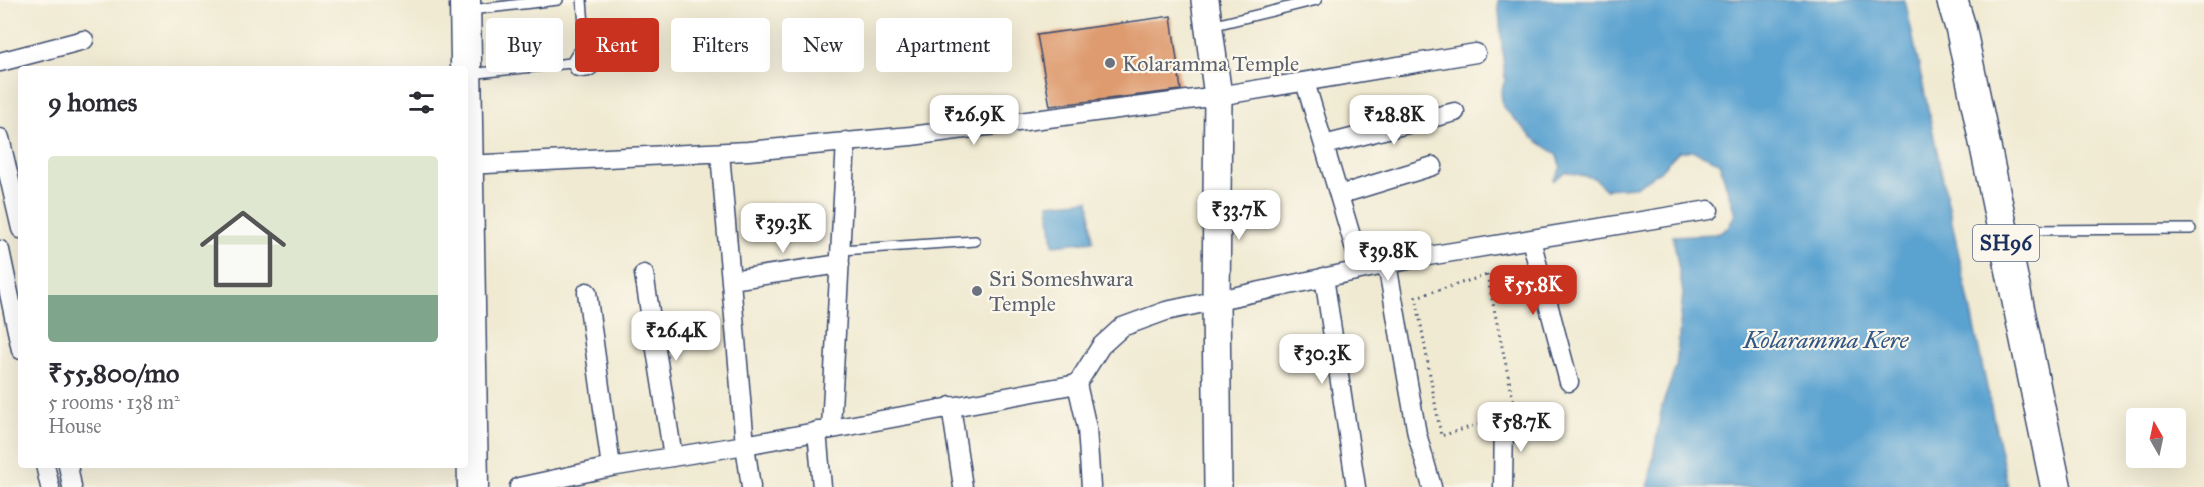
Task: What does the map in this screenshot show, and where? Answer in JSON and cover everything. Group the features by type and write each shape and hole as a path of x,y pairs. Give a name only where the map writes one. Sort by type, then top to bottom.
{"main road":[{"name":"SH96","path":"1952,0 1962,29 2056,487"},
{"path":"465,5 465,66"},
{"path":"468,257 473,487"}],"street":[{"path":"1205,0 1218,96 1216,301 1218,487"},
{"path":"0,62 84,40"},
{"path":"468,165 720,153 923,134 1218,96 1476,53"},
{"path":"1305,82 1361,269"},
{"path":"1324,145 1455,112"},
{"path":"0,138 18,215"},
{"path":"822,487 824,429 840,257 846,141"},
{"path":"720,153 745,445 751,487"},
{"path":"1339,195 1433,166"},
{"path":"1091,487 1087,428 1077,384 1101,346 1122,327 1166,311 1361,269 1709,210"},
{"path":"1531,240 1569,382"},
{"path":"0,250 18,336"},
{"path":"732,280 840,257"},
{"path":"1388,264 1416,434 1432,487"},
{"path":"644,274 673,457"},
{"path":"1324,277 1356,487"},
{"path":"587,292 611,467"},
{"path":"519,487 611,467 745,445 1077,384"},
{"path":"951,406 963,487"},
{"path":"1503,487 1504,418"},
{"path":"46,468 50,487"},
{"path":"69,468 72,487"}],"lane":[{"path":"465,5 558,0"},
{"path":"582,0 583,18"},
{"path":"1209,26 1317,0"},
{"path":"571,63 575,56"},
{"path":"468,75 571,63"},
{"path":"571,63 575,69"},
{"path":"2003,230 2191,229"},
{"path":"840,257 975,241"}],"path":[{"path":"1487,275 1516,413 1504,418 1441,436 1416,297 1487,275"}],"water":[{"name":"Kolaramma Kere","path":"1498,0 1905,0 2008,487 1648,487 1662,406 1676,367 1683,293 1673,236 1715,234 1728,228 1735,214 1719,162 1693,151 1679,151 1659,172 1635,187 1605,189 1594,178 1566,172 1553,181 1561,168 1556,154 1533,138 1503,107 1501,93 1505,80"},
{"path":"1089,200 1093,241 1053,245 1049,204"}],"building":[{"name":"Kolaramma Temple","path":"1171,16 1181,90 1050,106 1037,35"}],"place":[{"name":"Kolaramma Temple","path":"1110,63"},
{"name":"Sri Someshwara Temple","path":"977,291"}]}
